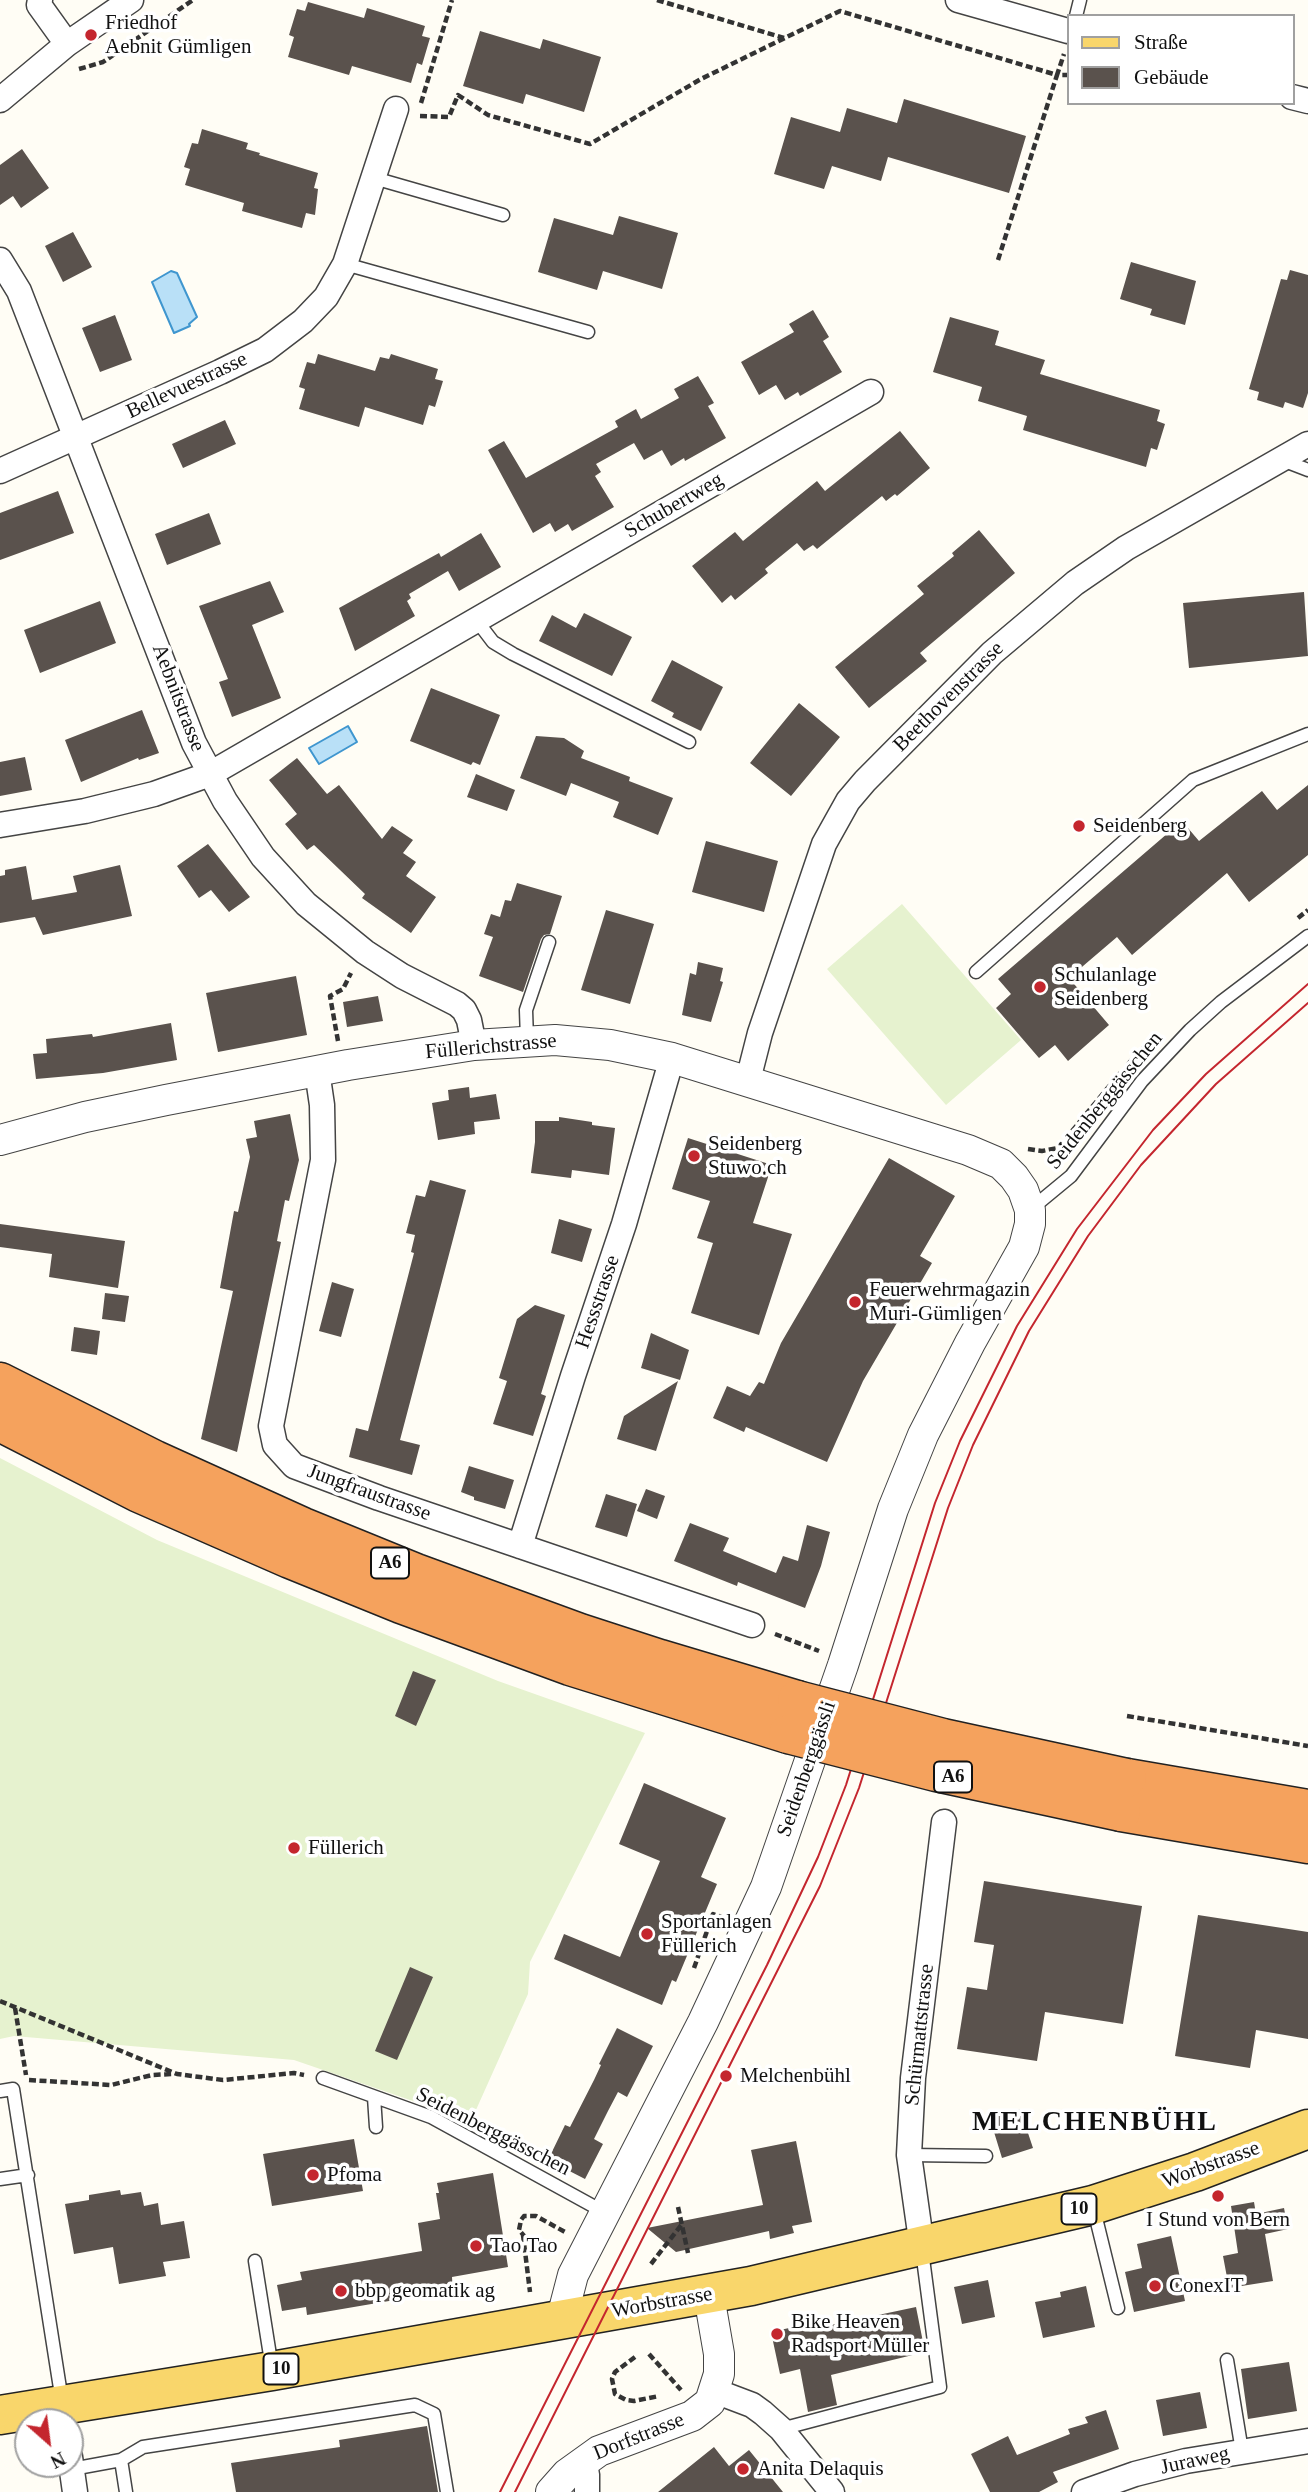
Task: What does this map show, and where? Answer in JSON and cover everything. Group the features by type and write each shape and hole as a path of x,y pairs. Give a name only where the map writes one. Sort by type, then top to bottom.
{"highway":[{"name":"A6","path":"0,1382 155,1461 303,1527 416,1573 625,1648 792,1717"},
{"name":"A6","path":"0,1422 139,1493 290,1559 401,1604 581,1670 792,1717 943,1738 1124,1795 1308,1844"},
{"name":"A6","path":"1124,1795 1308,1809"}],"main road":[{"name":"Worbstrasse","path":"84,2409 272,2371 709,2296 922,2248 1093,2205 1195,2172 1308,2129"}],"street":[{"path":"40,0 40,5 67,44"},
{"path":"0,100 67,44 131,0"},
{"path":"958,0 1066,42"},
{"name":"Bellevuestrasse","path":"0,471 265,350 303,321 326,297 345,264 396,109"},
{"name":"Aebnitstrasse","path":"0,260 19,291 194,743 241,827 286,884 341,934 402,976 464,1010 474,1045"},
{"name":"Schubertweg","path":"210,774 871,392"},
{"name":"Beethovenstrasse","path":"748,1080 760,1033 824,844 848,801 865,781 992,653 1075,583 1126,548 1308,444"},
{"path":"0,825 85,811 154,794 210,774"},
{"name":"Füllerichstrasse","path":"2,1136 348,1065 474,1045 555,1040 610,1045 672,1058 990,1158 1001,1164 1014,1177 1023,1190 1030,1210"},
{"name":"Hessstrasse","path":"520,1546 624,1224 672,1058"},
{"name":"Jungfraustrasse","path":"317,1071 322,1105 323,1160 271,1426 275,1445 294,1466 379,1498 752,1625"},
{"name":"Seidenberggässli","path":"561,2321 573,2274 703,2022 765,1887 830,1704 893,1508 946,1388 1018,1261 1028,1234 1030,1210"},
{"name":"Schürmattstrasse","path":"922,2248 909,2155 913,2078 944,1822"},
{"path":"709,2296 719,2354 719,2374 715,2391 752,2405 781,2429 832,2492"},
{"name":"Dorfstrasse","path":"551,2492 583,2478 616,2443 699,2412 710,2402 715,2391"},
{"name":"Juraweg","path":"1084,2492 1135,2474 1186,2461 1308,2441"}],"lane":[{"path":"373,177 503,215"},
{"path":"345,264 588,332"},
{"path":"1280,459 1308,470"},
{"path":"477,621 493,642 513,654 689,742"},
{"path":"976,972 1194,780 1308,734"},
{"name":"Seidenberggässchen","path":"1030,1210 1071,1176 1142,1081 1190,1030 1221,1002 1308,936"},
{"path":"527,1040 526,1010 549,943"},
{"name":"Seidenberggässchen","path":"323,2078 431,2117 604,2213"},
{"path":"7,2090 28,2175 63,2408"},
{"path":"374,2097 376,2127"},
{"path":"909,2155 986,2156"},
{"path":"0,2179 28,2175"},
{"path":"1093,2205 1118,2308"},
{"path":"781,2429 940,2387 922,2248"},
{"path":"255,2261 272,2371"},
{"path":"1227,2360 1242,2451"},
{"path":"84,2470 121,2460 143,2447 415,2405 434,2414 447,2492"},
{"path":"121,2460 126,2492"}],"path":[{"path":"72,71 103,62 193,0"},
{"path":"452,0 417,116 450,117 458,95 488,114 590,144 701,79 839,11 1057,75 1066,75"},
{"path":"657,0 785,38"},
{"path":"998,260 1066,42"},
{"path":"348,1065 346,1053 339,1049 330,996 343,989 355,965"},
{"path":"752,1625 831,1656"},
{"path":"1127,1716 1308,1746"},
{"path":"0,2001 177,2074"},
{"path":"15,2007 26,2080"},
{"path":"7,2090 26,2080 111,2084 152,2075 177,2074 223,2080 294,2073 323,2078"},
{"path":"678,2207 688,2253"},
{"path":"530,2293 523,2235 519,2225 524,2216 536,2216 565,2232"},
{"path":"651,2264 682,2224"},
{"path":"523,2235 564,2248"},
{"path":"649,2354 679,2388 672,2391"},
{"path":"635,2357 615,2372 612,2379 615,2394 634,2401 665,2394"}],"green space":[{"path":"902,904 1021,1040 946,1105 827,969"},
{"name":"Füllerich","path":"0,1458 157,1540 498,1681 645,1733 530,1962 528,1994 471,2121 294,2060 14,2036 0,2039"}],"water":[{"path":"171,271 177,273 197,317 190,326 174,333 152,282"},
{"path":"348,726 357,742 319,764 309,748"}],"building":[{"path":"308,2 364,18 367,8 425,26 422,36 430,38 422,65 417,63 411,83 352,66 349,75 288,57 294,37 289,35 297,9 305,11"},
{"path":"480,31 540,49 543,39 601,57 584,112 526,94 523,104 463,86"},
{"path":"904,99 1026,136 1009,193 888,157 881,181 832,166 824,189 774,174 791,117 840,132 847,108 897,123"},
{"path":"202,129 248,143 246,149 260,153 259,155 318,173 314,188 318,189 315,215 306,213 302,228 242,211 244,203 185,185 190,169 184,167 192,143 198,144"},
{"path":"22,149 49,188 21,208 13,196 0,205 0,165"},
{"path":"619,216 678,233 662,289 603,271 597,290 538,272 554,218 613,235"},
{"path":"73,232 92,267 63,282 45,246"},
{"path":"1131,262 1196,281 1185,325 1150,315 1152,309 1120,299"},
{"path":"1290,270 1308,275 1308,393 1303,408 1285,402 1283,408 1257,400 1259,392 1249,389 1281,279 1287,280"},
{"path":"813,310 829,337 823,341 842,372 800,396 798,392 785,400 776,385 759,395 741,362 794,332 789,324"},
{"path":"115,315 132,360 100,372 82,328"},
{"path":"950,317 999,331 995,345 1045,360 1040,374 1160,410 1157,421 1165,424 1157,450 1151,448 1146,467 1023,430 1027,416 978,401 982,387 933,372"},
{"path":"318,354 375,371 380,357 389,359 391,354 438,369 435,379 443,381 435,407 429,405 423,425 365,407 359,427 299,409 305,389 299,387 307,362 315,364"},
{"path":"698,376 714,403 708,406 726,438 671,466 662,450 644,460 634,443 596,464 601,472 595,476 614,507 572,531 568,524 555,532 550,523 533,533 488,450 504,441 526,478 618,427 615,421 636,409 641,419 679,398 674,389"},
{"path":"225,420 236,444 183,468 172,444"},
{"path":"900,431 930,468 897,496 895,494 886,501 882,496 817,549 813,545 804,551 797,543 765,569 768,573 735,600 731,595 722,603 692,566 735,532 743,541 817,481 825,491"},
{"path":"58,491 74,533 0,560 0,513"},
{"path":"209,513 221,544 167,565 155,534"},
{"path":"979,530 1015,573 920,653 927,661 869,708 835,667 924,594 917,586 954,556 952,553"},
{"path":"481,533 501,567 459,591 448,571 409,594 411,598 407,601 415,616 355,651 339,608 439,553 441,557"},
{"path":"270,581 284,612 252,625 281,698 232,717 219,682 228,679 199,606"},
{"path":"1304,592 1308,656 1189,668 1183,603"},
{"path":"100,601 116,643 40,673 24,630"},
{"path":"584,613 632,637 612,676 539,641 552,615 576,628"},
{"path":"672,660 723,687 701,731 672,717 674,713 651,701"},
{"path":"431,688 500,715 480,765 473,762 471,765 410,741"},
{"path":"799,703 840,737 791,796 750,763"},
{"path":"142,710 159,753 139,760 138,758 81,782 65,740"},
{"path":"536,736 564,738 584,751 581,758 630,777 629,781 673,798 658,835 613,817 619,802 571,783 566,796 520,778"},
{"path":"25,757 32,790 0,796 0,762"},
{"path":"297,758 327,794 339,785 382,839 392,826 413,840 403,853 416,862 406,876 436,897 411,933 362,898 365,894 314,845 307,850 285,824 297,814 269,780"},
{"path":"476,774 515,790 507,811 467,797"},
{"path":"1308,785 1308,855 1249,902 1227,873 1132,955 1117,937 1069,978 1109,1025 1068,1061 1055,1045 1039,1058 996,1008 1011,994 998,979 1182,821 1199,841 1262,791 1277,810"},
{"path":"706,841 778,861 764,912 692,892"},
{"path":"208,844 250,897 229,912 211,890 199,898 177,866"},
{"path":"120,865 132,916 43,935 35,917 0,923 0,876 5,875 5,870 26,866 32,900 77,892 73,876"},
{"path":"517,883 562,896 550,934 541,939 523,992 479,976 493,937 484,934 491,914 500,917 505,900 511,901"},
{"path":"606,910 654,924 630,1004 581,990"},
{"path":"698,962 723,968 720,981 723,982 711,1022 682,1015 690,973 696,975"},
{"path":"296,976 307,1035 218,1052 206,993"},
{"path":"378,996 383,1021 347,1027 343,1002"},
{"path":"171,1023 177,1060 103,1073 36,1079 33,1054 47,1053 46,1039 92,1034 93,1037"},
{"path":"469,1087 470,1098 496,1094 500,1119 474,1122 475,1134 438,1140 432,1103 449,1100 448,1090"},
{"path":"290,1114 299,1160 289,1201 285,1200 277,1241 281,1242 237,1452 201,1439 233,1291 220,1288 234,1211 238,1212 250,1157 246,1139 257,1137 254,1121"},
{"path":"559,1117 615,1128 609,1175 572,1170 571,1178 531,1173 535,1121 559,1121"},
{"path":"688,1138 772,1165 753,1223 792,1234 759,1335 691,1313 713,1243 697,1238 710,1201 672,1189"},
{"path":"889,1158 955,1196 920,1256 932,1263 863,1381 827,1462 746,1427 744,1432 713,1418 727,1386 750,1396 759,1382 764,1384 781,1343"},
{"path":"430,1180 466,1190 400,1440 420,1445 412,1475 349,1457 356,1428 368,1431 414,1253 411,1252 415,1235 406,1233 416,1195 425,1197"},
{"path":"559,1219 592,1229 582,1262 551,1253"},
{"path":"0,1224 125,1241 118,1288 49,1277 52,1254 0,1247"},
{"path":"332,1282 354,1289 341,1337 319,1331"},
{"path":"105,1293 129,1296 125,1322 102,1319"},
{"path":"535,1305 565,1315 541,1394 546,1396 533,1436 493,1424 507,1381 499,1378 517,1319"},
{"path":"74,1327 100,1331 97,1355 71,1351"},
{"path":"651,1333 689,1350 680,1380 641,1368"},
{"path":"678,1381 656,1451 617,1439 624,1416"},
{"path":"469,1466 514,1480 505,1509 474,1500 474,1497 461,1492"},
{"path":"646,1489 665,1496 657,1519 637,1511"},
{"path":"606,1494 637,1504 627,1537 595,1527"},
{"path":"690,1523 729,1538 723,1551 776,1573 783,1556 798,1561 807,1525 830,1532 805,1608 738,1582 737,1586 674,1561"},
{"path":"413,1671 436,1680 416,1726 395,1716"},
{"path":"644,1783 726,1818 701,1877 717,1884 676,1982 672,1980 662,2005 554,1959 564,1934 620,1957 660,1861 619,1844"},
{"path":"984,1881 1142,1906 1123,2024 1045,2012 1037,2061 957,2049 967,1987 987,1990 994,1945 974,1942"},
{"path":"1198,1915 1308,1932 1308,2039 1256,2030 1250,2068 1175,2056"},
{"path":"410,1967 433,1977 397,2060 375,2051"},
{"path":"617,2028 653,2046 627,2097 618,2092 608,2111 594,2139 603,2144 585,2179 548,2160 565,2125 570,2127"},
{"path":"1020,2109 1033,2148 1002,2158 990,2119"},
{"name":"Pfoma","path":"354,2139 363,2191 272,2206 263,2154"},
{"path":"796,2141 812,2222 792,2226 794,2233 770,2239 769,2231 676,2252 647,2228 763,2205 751,2150"},
{"path":"493,2173 508,2267 452,2277 453,2296 430,2300 430,2294 307,2315 306,2307 282,2311 277,2285 302,2280 300,2272 422,2251 418,2223 440,2219 437,2183"},
{"path":"120,2190 121,2195 141,2192 144,2206 158,2203 161,2225 184,2221 190,2258 163,2262 166,2276 119,2284 113,2247 74,2254 65,2204 89,2200 89,2195"},
{"path":"1254,2202 1256,2214 1284,2208 1288,2229 1265,2234 1273,2281 1229,2288 1223,2256 1238,2253 1231,2206"},
{"name":"ConexIT","path":"1171,2236 1185,2301 1134,2312 1125,2272 1142,2268 1137,2244"},
{"path":"988,2280 995,2317 962,2324 954,2287"},
{"path":"1086,2286 1095,2327 1043,2338 1035,2302 1061,2297 1060,2292"},
{"path":"916,2307 925,2352 831,2375 837,2405 808,2412 800,2369 780,2374 771,2332 830,2319 831,2325"},
{"path":"1289,2362 1297,2411 1248,2419 1241,2369"},
{"path":"1200,2392 1207,2428 1163,2436 1156,2400"},
{"path":"1106,2410 1119,2449 1053,2472 1058,2482 1039,2492 990,2492 971,2454 1008,2436 1017,2455 1070,2434 1068,2429 1088,2423 1085,2417"},
{"path":"427,2426 438,2492 236,2492 231,2463 340,2447 339,2440"},
{"path":"714,2447 729,2466 749,2450 783,2492 658,2492"}],"tram line":[{"path":"500,2492 767,1965 818,1857 846,1785 935,1503 960,1441 1017,1326 1077,1229 1153,1130 1206,1074 1308,984"},
{"path":"515,2492 820,1886 859,1788 948,1508 973,1445 1029,1331 1088,1236 1141,1165 1216,1084 1308,1003"}],"place":[{"name":"Friedhof Aebnit Gümligen","path":"91,35"},
{"name":"Seidenberg","path":"1079,826"},
{"name":"Schulanlage Seidenberg","path":"1040,987"},
{"name":"Seidenberg Stuwo.ch","path":"694,1156"},
{"name":"Feuerwehrmagazin Muri-Gümligen","path":"855,1302"},
{"name":"Füllerich","path":"294,1848"},
{"name":"Sportanlagen Füllerich","path":"647,1934"},
{"name":"Melchenbühl","path":"726,2076"},
{"name":"Pfoma","path":"313,2175"},
{"name":"I Stund von Bern","path":"1218,2196"},
{"name":"Tao Tao","path":"476,2246"},
{"name":"ConexIT","path":"1155,2286"},
{"name":"bbp geomatik ag","path":"341,2291"},
{"name":"Bike Heaven Radsport Müller","path":"777,2334"},
{"name":"Anita Delaquis","path":"743,2469"}],"district":[{"name":"MELCHENBÜHL","path":"1095,2123"}]}
